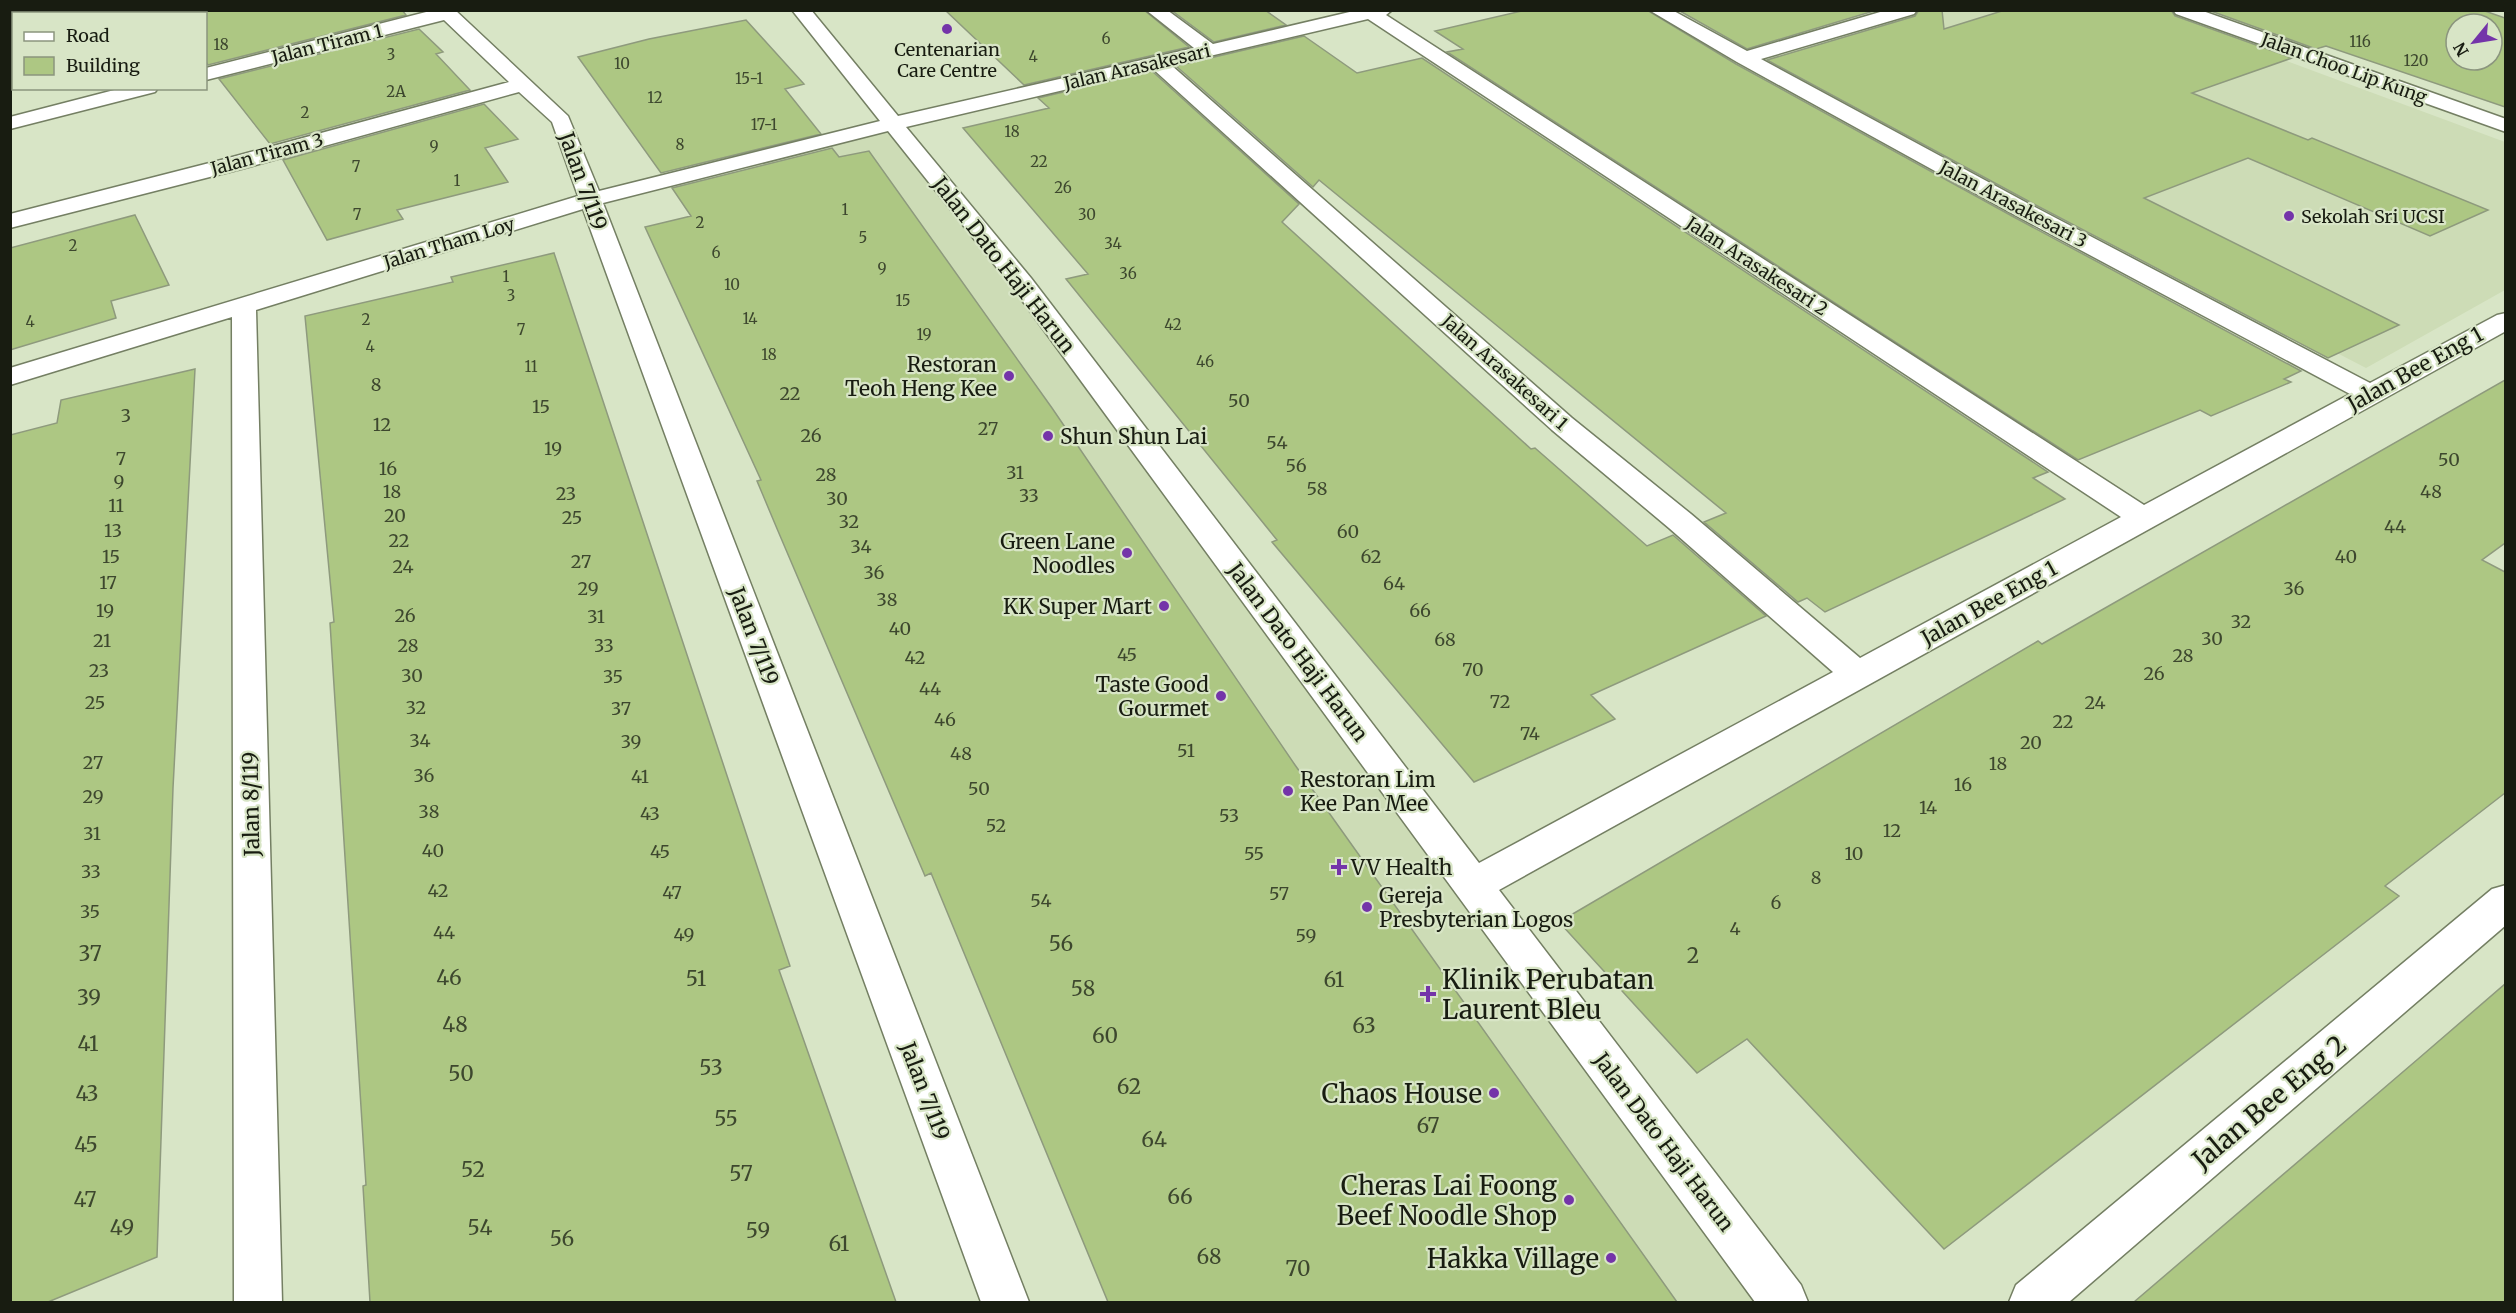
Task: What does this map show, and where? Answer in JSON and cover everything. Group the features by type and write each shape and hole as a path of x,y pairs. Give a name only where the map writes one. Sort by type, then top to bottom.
{"street":[{"name":"Jalan Dato Haji Harun","path":"801,10 1022,284 1784,1302"},
{"path":"1155,10 1209,51"},
{"name":"Jalan Arasakesari 3","path":"1658,10 2021,209 2370,394"},
{"path":"1744,58 1908,10"},
{"name":"Jalan Choo Lip Kung","path":"2182,10 2505,126"},
{"name":"Jalan Tiram 1","path":"207,74 446,12"},
{"name":"Jalan 7/119","path":"446,12 561,120 589,200 1005,1302"},
{"name":"Jalan Arasakesari","path":"892,124 1377,12"},
{"name":"Jalan Arasakesari 2","path":"1377,12 2143,518"},
{"name":"Jalan Arasakesari 1","path":"1157,63 1562,424 1680,521 1858,675"},
{"name":"Jalan Tiram 3","path":"10,221 233,164 522,85"},
{"path":"10,123 140,90"},
{"name":"Jalan Tham Loy","path":"10,376 589,200 892,124"},
{"name":"Jalan 8/119","path":"244,306 258,1302"},
{"name":"Jalan Bee Eng 1","path":"1473,885 2505,320"},
{"name":"Jalan Bee Eng 2","path":"2033,1302 2505,901"}],"shaded area":[{"name":"Sekolah Sri UCSI","path":"1933,11 2152,11 2505,142 2505,290 2366,368 1769,58"},
{"path":"886,130 1014,290 1756,1302 1391,1302 747,165"}],"building":[{"path":"206,10 402,10 406,15 208,65"},
{"path":"945,10 1144,10 1189,47 1024,85"},
{"path":"1171,10 1265,10 1286,25 1214,42"},
{"path":"1526,10 1647,10 1736,64 2301,371 2284,379 2291,382 2211,416 2200,410 2078,460 1447,52 1463,49 1435,31"},
{"path":"1678,10 1877,10 1747,49"},
{"name":"Sekolah Sri UCSI","path":"1919,10 1942,10 1944,29 2005,10 2171,10 2175,16 2292,58 2192,93 2308,140 2312,138 2488,210 2430,236 2248,158 2144,198 2399,325 2328,358 2030,202 1767,60 1915,16"},
{"path":"2208,10 2482,10 2488,12 2444,12 2444,72 2504,72 2505,18 2505,107 2326,46 2316,49"},
{"path":"746,20 804,84 785,89 821,134 661,173 578,57 649,39"},
{"path":"419,29 443,52 436,54 470,90 270,144 219,79"},
{"path":"1304,36 1357,73 1422,58 2048,472 2033,478 2065,499 1825,612 1807,598 1798,602 1704,522 1726,513 1319,180 1313,187 1176,66"},
{"path":"1152,71 1299,204 1282,222 1531,449 1535,448 1647,546 1673,535 1766,616 1591,695 1615,719 1474,782 1272,542 1277,540 1066,279 1088,274 963,128 1049,108 1038,98"},
{"path":"484,104 518,139 485,148 508,182 397,210 403,219 327,240 283,160"},
{"path":"832,148 839,157 869,151 1052,408 1295,765 1677,1302 1108,1302 931,873 925,876 757,481 761,480 645,227 691,216 672,188"},
{"path":"135,215 169,285 111,301 116,318 10,350 10,248"},
{"path":"554,253 790,966 779,970 896,1302 370,1302 363,1186 366,1185 330,623 334,622 305,316 453,282 451,277"},
{"path":"195,369 173,788 157,1257 48,1302 10,1302 10,435 57,423 61,400"},
{"path":"2505,380 2505,543 2482,560 2505,572 2505,793 2385,886 2399,896 1944,1249 1747,1039 1697,1073 1559,922 2038,641 2042,644"},
{"path":"2505,984 2505,1302 2134,1302 2418,1059"}],"place":[{"name":"Centenarian Care Centre","path":"947,29"},
{"name":"Sekolah Sri UCSI","path":"2289,216"},
{"name":"Restoran Teoh Heng Kee","path":"1009,376"},
{"name":"Shun Shun Lai","path":"1048,436"},
{"name":"Green Lane Noodles","path":"1127,553"},
{"name":"KK Super Mart","path":"1164,606"},
{"name":"Taste Good Gourmet","path":"1221,696"},
{"name":"Restoran Lim Kee Pan Mee","path":"1288,791"},
{"name":"VV Health","path":"1339,867"},
{"name":"Gereja Presbyterian Logos","path":"1367,907"},
{"name":"Klinik Perubatan Laurent Bleu","path":"1428,994"},
{"name":"Chaos House","path":"1494,1093"},
{"name":"Cheras Lai Foong Beef Noodle Shop","path":"1569,1200"},
{"name":"Hakka Village","path":"1611,1258"}]}
